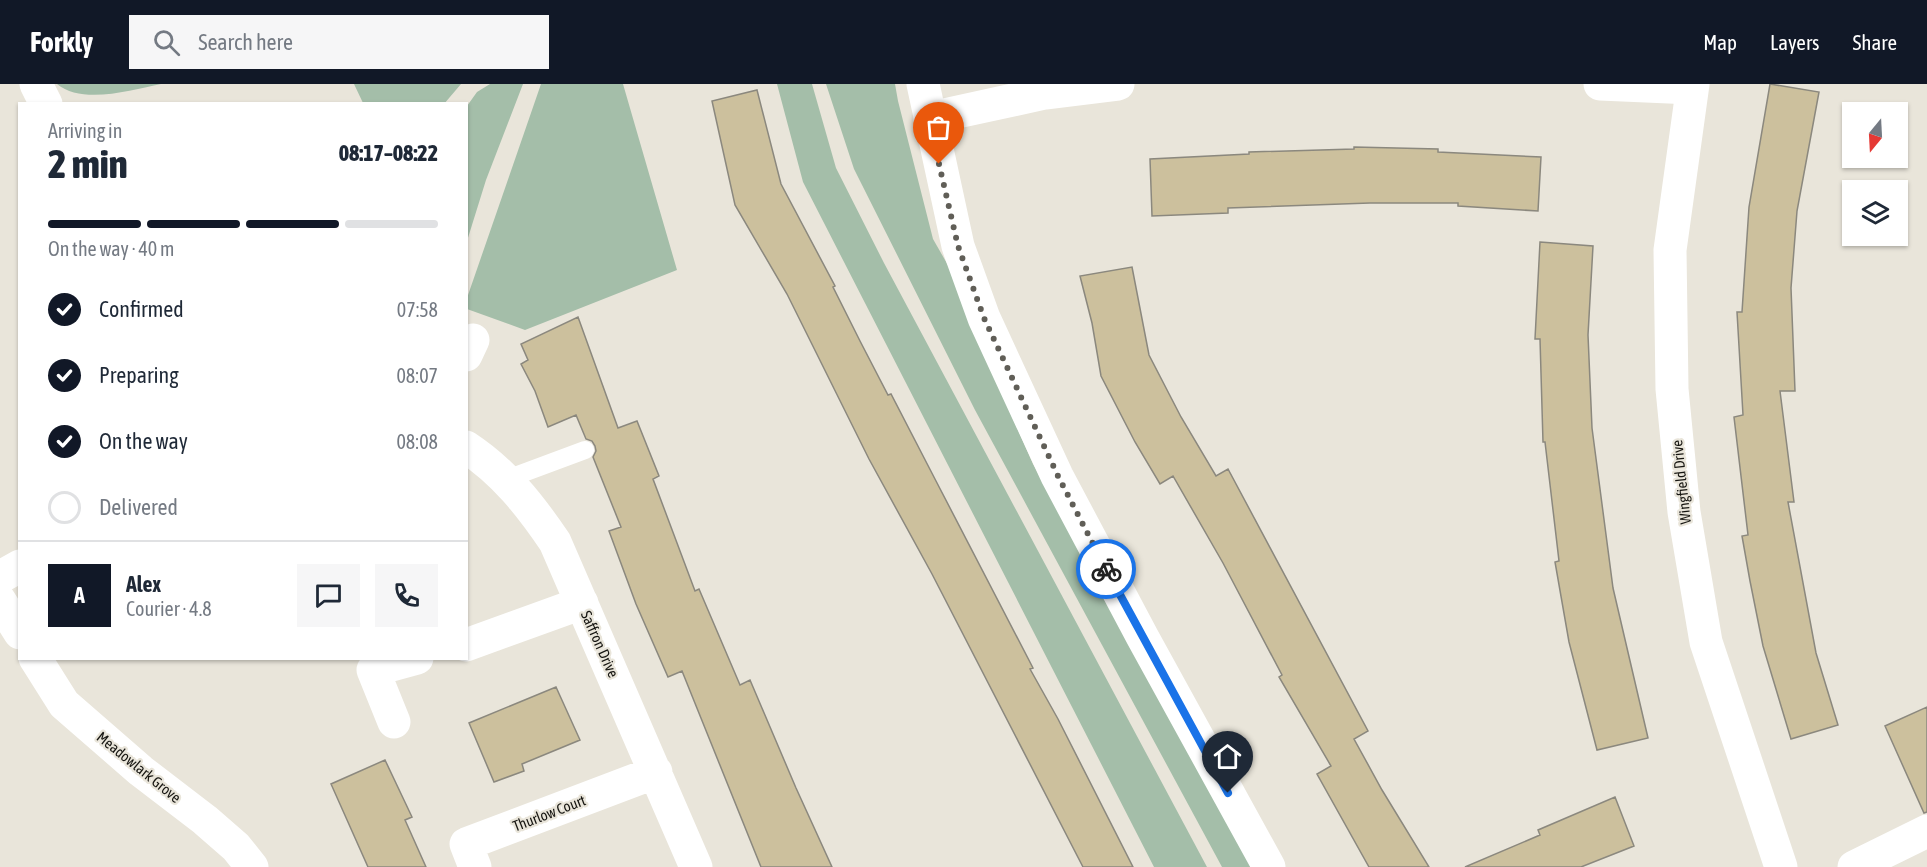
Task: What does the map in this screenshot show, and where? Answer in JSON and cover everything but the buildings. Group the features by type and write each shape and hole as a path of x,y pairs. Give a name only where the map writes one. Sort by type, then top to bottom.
{"street":[{"path":"36,84 45,102"},
{"path":"923,84 958,246 984,318 1058,476 1143,638 1269,867"},
{"path":"930,118 1045,93 1118,84"},
{"path":"1600,84 1693,86"},
{"name":"Wingfield Drive","path":"1693,86 1670,250 1672,389 1684,512 1706,642 1781,867"},
{"name":"Saffron Drive","path":"468,449 507,479 535,512 555,542 696,867"},
{"path":"0,577 18,567"},
{"path":"0,601 18,630"},
{"path":"469,644 582,603"},
{"name":"Meadowlark Grove","path":"36,660 64,705 141,771 206,820 236,847 252,867"},
{"path":"394,722 371,664 402,660"},
{"name":"Thurlow Court","path":"475,867 466,844 656,772"},
{"path":"1854,867 1927,831"}],"lane":[{"path":"507,479 585,450"}],"green space":[{"path":"57,84 161,84 93,95 80,94"},
{"path":"354,84 461,84 446,102 363,102"},
{"path":"490,84 523,84 486,180 468,238 468,105 477,92"},
{"path":"541,84 623,84 677,270 525,330 468,309 468,295"},
{"path":"777,84 812,84 836,168 884,263 1207,867 1154,867 803,182"},
{"path":"826,84 895,84 933,239 957,281 987,360 1033,464 1256,867 1222,867 975,410 854,169"}],"way so far":[{"path":"939,164 958,246 984,318 1058,476 1106,569"}],"route":[{"path":"1106,569 1228,793"}]}
